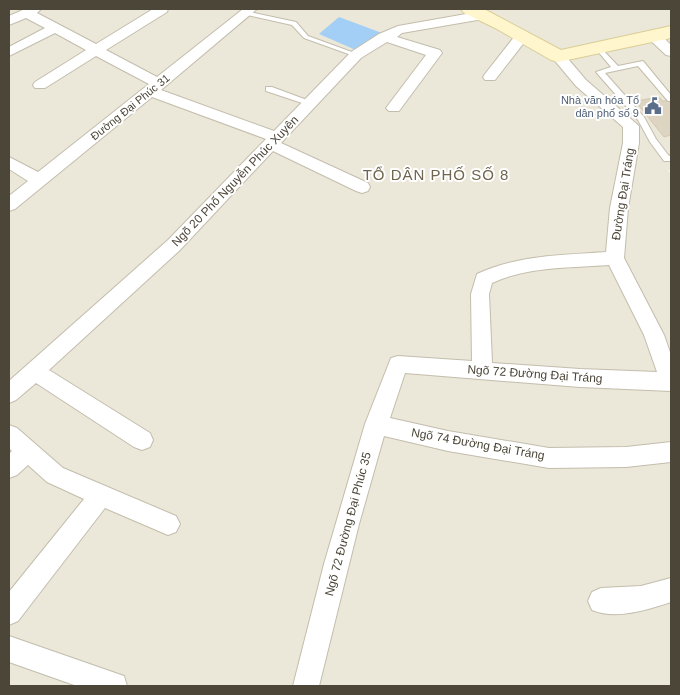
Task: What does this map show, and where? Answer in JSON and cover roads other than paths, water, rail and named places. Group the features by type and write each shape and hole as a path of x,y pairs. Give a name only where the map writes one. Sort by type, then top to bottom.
{"street":[{"path":"40,85 162,9"},
{"name":"Đường Đại Phúc 31","path":"9,205 155,87 243,10"},
{"path":"9,21 31,11 55,28 96,50 155,87 274,141 362,187"},
{"path":"477,12 523,35 558,56 663,34 671,52"},
{"name":"Ngõ 20 Phố Nguyễn Phúc Xuyên","path":"9,394 174,245 356,55 398,30 477,12"},
{"path":"9,52 55,28"},
{"path":"490,77 523,35"},
{"path":"384,37 435,53 394,108"},
{"name":"Đường Đại Tráng","path":"558,56 582,84 628,121 632,129 619,208 615,258 654,335 671,381"},
{"path":"9,162 40,181"},
{"path":"482,370 480,294 484,279 495,272 518,267 615,258"},
{"name":"Ngõ 72 Đường Đại Tráng","path":"398,364 580,378 671,381"},
{"name":"Ngõ 72 Đường Đại Phúc 35","path":"306,686 352,504 376,424 398,364"},
{"path":"34,372 142,440"},
{"name":"Ngõ 74 Đường Đại Tráng","path":"376,424 448,441 549,458 626,457 671,452"},
{"path":"9,435 55,474 168,524"},
{"path":"9,468 27,451"},
{"path":"9,612 101,495"},
{"path":"601,601 641,599 671,590"},
{"path":"9,648 114,686"}],"lane":[{"path":"243,10 294,23 306,36 356,55"},
{"path":"598,48 616,68"},
{"path":"671,99 640,63 600,72 641,119 667,159 671,158"},
{"path":"269,89 311,103"},
{"path":"604,102 621,95"}],"water":[{"path":"339,17 382,33 358,51 319,34"}],"place":[{"name":"Nhà văn hóa Tổ dân phố số 9","path":"653,106"}],"district":[{"name":"TỔ DÂN PHỐ SỐ 8","path":"436,174"}]}
